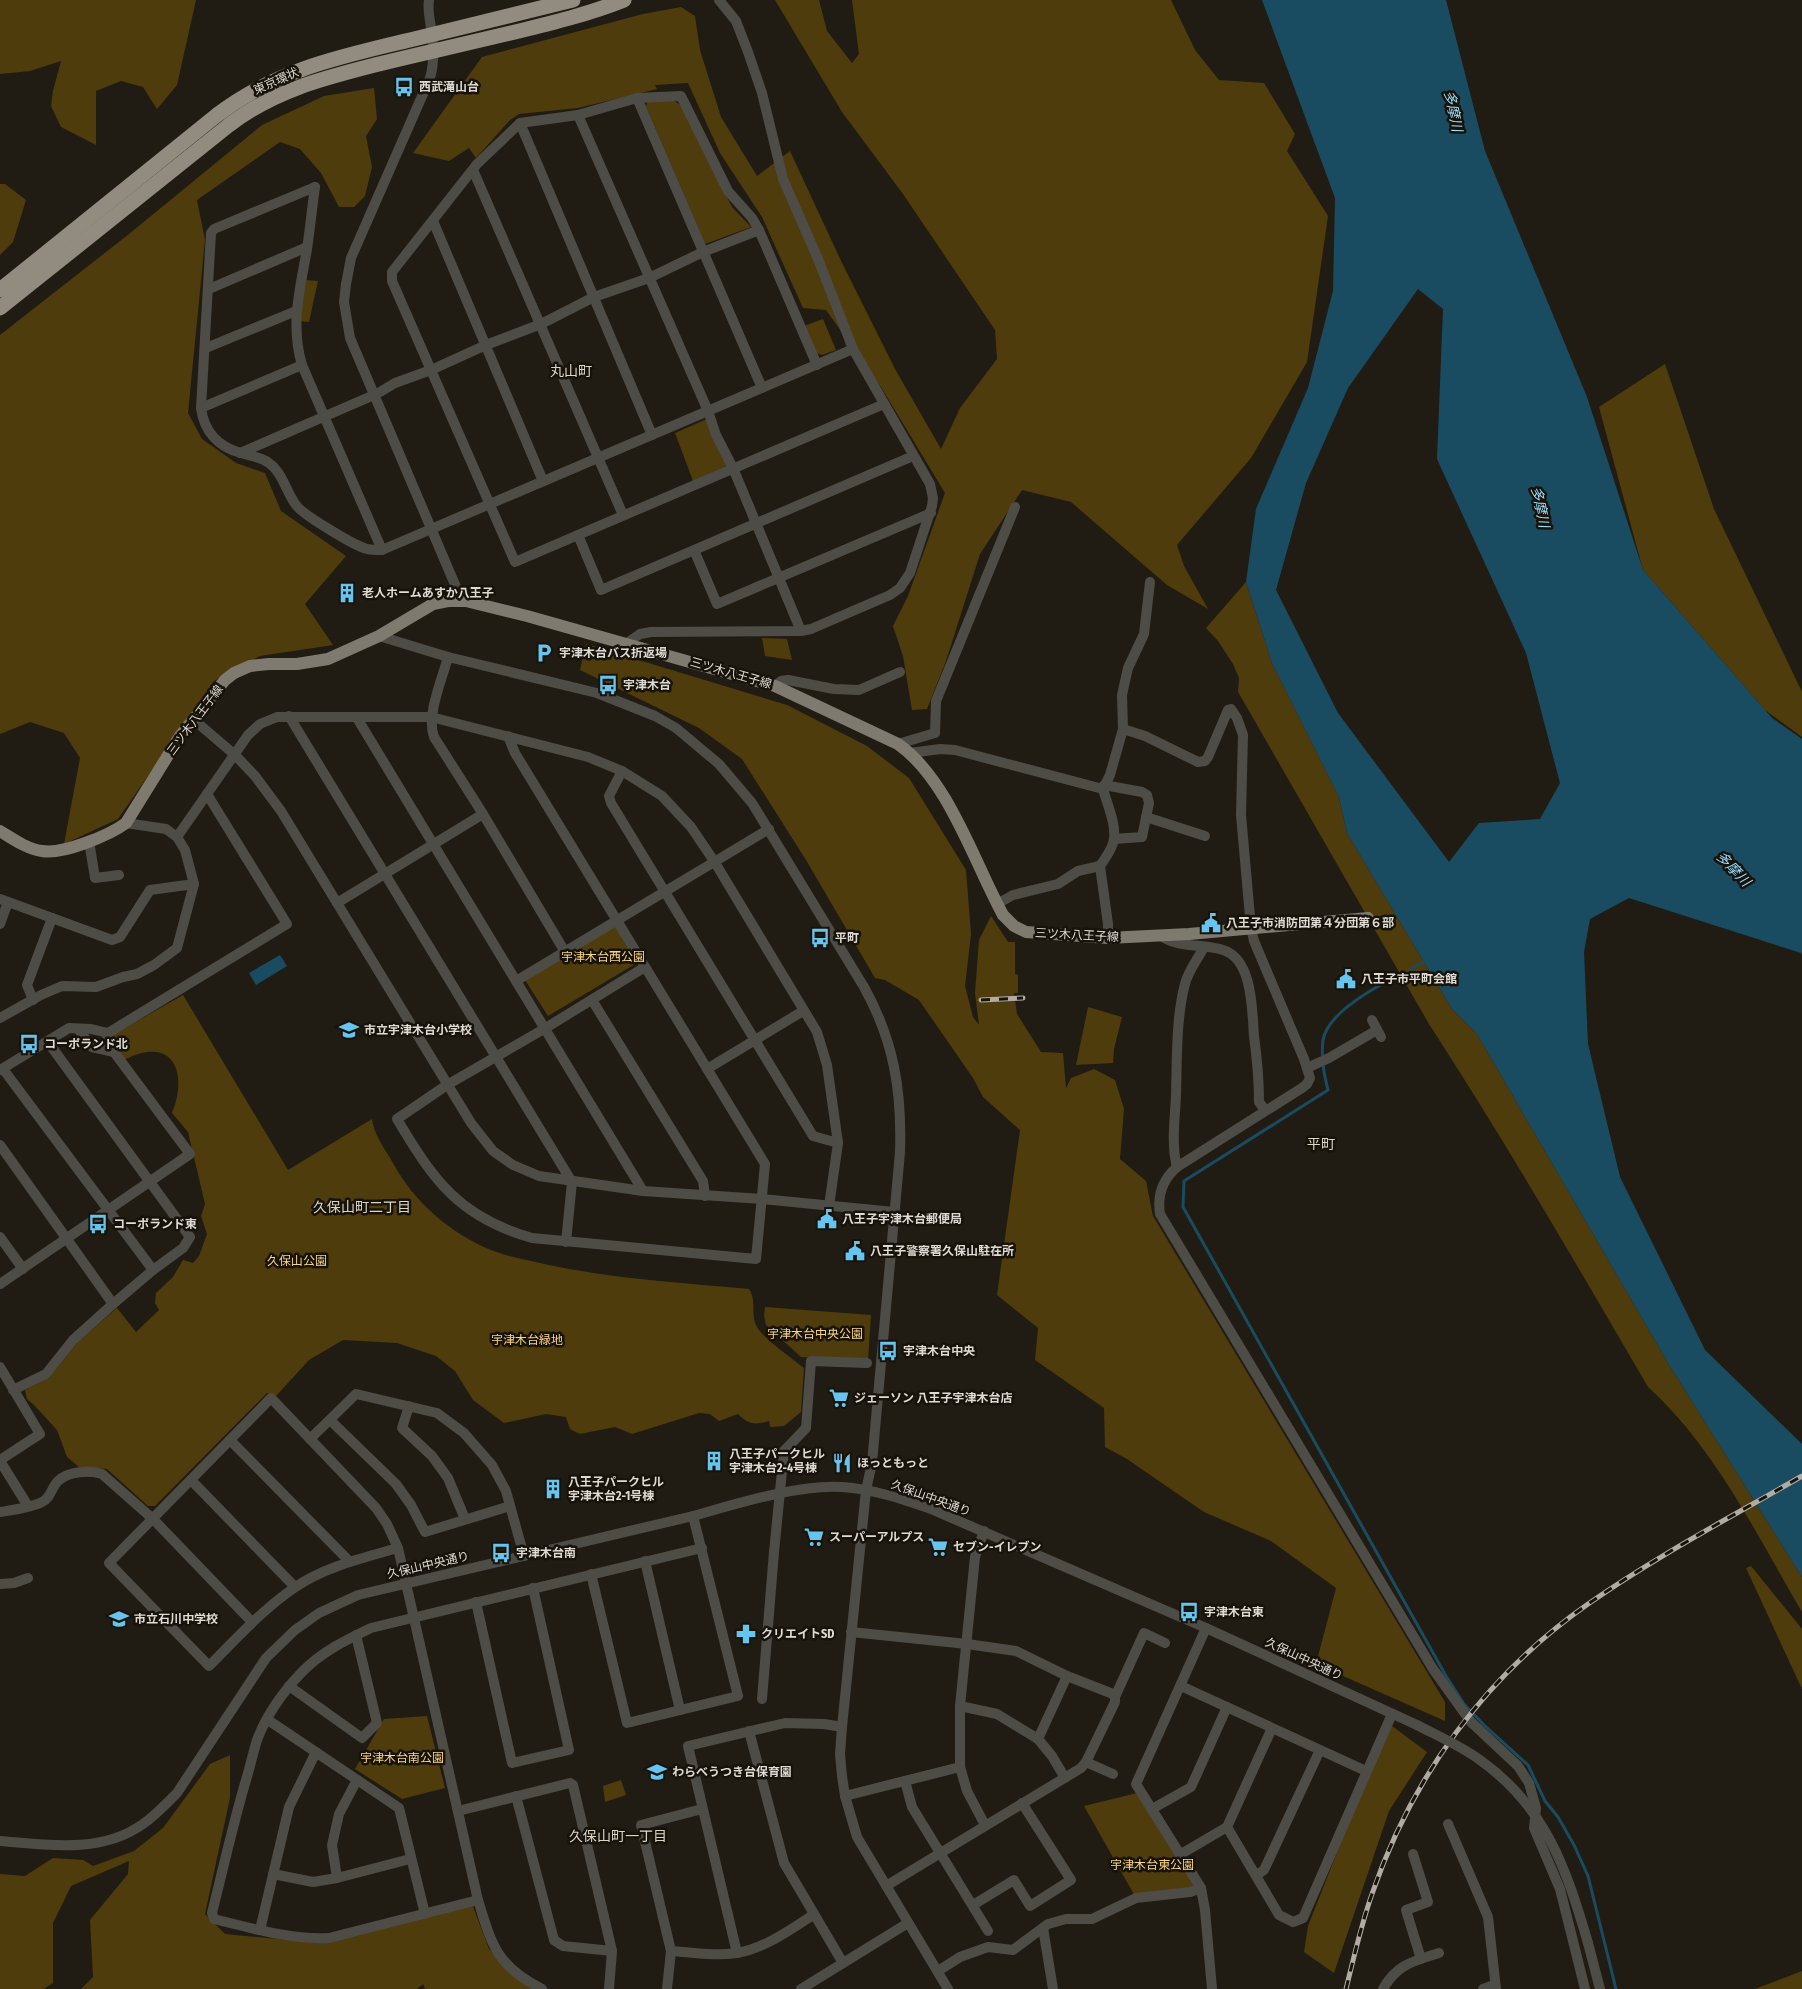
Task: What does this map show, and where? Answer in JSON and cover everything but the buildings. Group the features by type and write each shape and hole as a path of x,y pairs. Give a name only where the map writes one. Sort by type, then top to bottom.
{"highway":[{"name":"東京環状","path":"0,290 217,115 249,93 290,73 312,65 573,0"},
{"name":"東京環状","path":"0,308 246,112 273,97 303,85 564,20 624,0"}],"main road":[{"name":"三ツ木八王子線","path":"0,830 24,845 48,852 115,832 126,823 163,762 193,719 225,680 243,668 263,664 297,664 328,659 379,636 433,604 456,600 478,602 775,686 898,744 910,753 930,776 956,820 1003,915 1014,926 1026,932 1108,938 1368,918"}],"street":[{"path":"429,0 428,14 434,51 434,66 410,126 356,244 346,284 344,302 350,338 377,393 456,587 456,600"},
{"path":"627,643 640,634 651,632 801,631 811,629 884,598 900,588 910,573 930,513 933,498 930,484 853,349 818,259 783,179 760,85 748,52 736,21 719,0"},
{"path":"817,365 759,230 752,218 728,191 681,96 637,98 578,115 520,123 477,164 392,272 431,370 515,562 884,404"},
{"path":"637,98 762,388"},
{"path":"578,115 708,411 716,435 733,468 801,631"},
{"path":"520,123 652,435"},
{"path":"474,170 624,515"},
{"path":"382,550 302,365 297,348 296,311 315,187 214,229 210,239 202,419 214,438 223,447 260,458 270,464 279,473 296,504 309,517 366,549 382,550 853,349"},
{"path":"433,221 544,481"},
{"path":"240,453 486,345 541,324 594,297 649,278 703,252 759,230"},
{"path":"209,289 307,247"},
{"path":"206,348 296,311"},
{"path":"201,408 302,365"},
{"path":"578,534 601,590 913,456"},
{"path":"898,744 935,733 936,701 1015,507"},
{"path":"694,550 717,604 930,513"},
{"path":"1108,938 1108,924 1100,866 1111,848 1114,839 1114,829 1104,787 1112,769 1123,729 1122,694 1128,668 1144,634 1150,582"},
{"path":"379,636 448,657 598,693 655,716 676,728 719,764 745,794 769,829 864,987 878,1014 888,1041 897,1078 901,1124 872,1463 866,1490 840,1754 845,1796 857,1837 948,1989"},
{"path":"448,657 431,717 434,737 483,814 565,952"},
{"path":"775,686 781,681 788,680 834,689 859,690 900,672"},
{"path":"1123,729 1145,736 1198,762 1205,761 1228,710 1231,708 1235,713 1242,735 1241,815 1250,928 1254,941 1311,1066 1310,1078 1307,1084 1176,1167 1166,1179 1159,1196 1158,1206 1163,1221 1433,1670 1471,1722 1512,1760 1525,1776 1536,1808 1534,1828 1560,1889 1585,1989"},
{"path":"289,716 572,1182 566,1242"},
{"path":"177,837 236,755 248,735 260,724 272,718 289,716 357,718 431,717 588,757 622,771 662,796 691,827 714,861 817,1032 827,1066 838,1143 829,1206"},
{"path":"357,718 643,1190"},
{"path":"193,719 236,755 256,776 281,811 447,1086 481,1138 494,1151 526,1171 539,1176 572,1182 705,1196 762,1199 894,1212"},
{"path":"508,736 515,753 765,1164 756,1259 532,1238 499,1227 476,1215 454,1199 420,1159 397,1119 447,1086 645,967"},
{"path":"910,753 940,749 955,750 1104,787 1142,792 1147,795 1149,803 1142,837 1114,839"},
{"path":"622,771 609,796 611,803 813,1136 838,1143"},
{"path":"152,1270 2,1069 69,1028 91,1029 108,1033 287,924 207,794"},
{"path":"336,903 483,814"},
{"path":"1146,818 1205,836"},
{"path":"0,1018 62,986 96,986 137,974 154,966 177,948 194,884 186,850 177,837 166,829 126,823"},
{"path":"516,981 769,829"},
{"path":"90,841 95,878 119,875"},
{"path":"998,904 1013,895 1058,884 1078,871 1100,866"},
{"path":"0,924 4,901 112,940 120,937 150,890 194,884"},
{"path":"33,1000 27,985 52,918"},
{"path":"1160,935 1168,941 1224,950 1239,963 1244,972 1252,1002 1259,1102 1265,1110"},
{"path":"1176,1167 1174,1135 1177,1052 1184,991 1187,978 1204,947"},
{"path":"592,1000 703,1181 705,1196"},
{"path":"707,1069 803,1011"},
{"path":"1311,1066 1379,1033 1372,1020"},
{"path":"78,1029 92,1048 114,1052"},
{"path":"0,1284 190,1154 114,1052 107,1038 108,1033"},
{"path":"13,1390 46,1374 73,1340 152,1270 183,1248 190,1237 48,1042"},
{"path":"0,1145 114,1304"},
{"path":"0,1237 23,1269"},
{"path":"762,1699 784,1451 806,1428 810,1361 867,1363"},
{"path":"0,1367 40,1434 0,1460 28,1506"},
{"path":"310,1439 356,1394 437,1413 464,1433 492,1465 506,1491 524,1556"},
{"path":"398,1548 350,1562 295,1587 252,1622 209,1666 109,1563 271,1398 376,1508 387,1524 398,1548 478,1900 488,1932 498,1955 516,1975 542,1989"},
{"path":"409,1406 402,1428 432,1456 448,1478 465,1519"},
{"path":"330,1420 396,1484 411,1505 425,1532 510,1506"},
{"path":"230,1440 350,1562"},
{"path":"0,1512 41,1503 49,1497 57,1482 72,1474 92,1471 102,1474 153,1519 252,1622"},
{"path":"191,1480 295,1587"},
{"name":"久保山中央通り","path":"0,1841 77,1846 122,1836 141,1826 160,1812 177,1793 266,1658 295,1630 319,1613 358,1595 693,1516 747,1501 813,1488 841,1487 891,1495 984,1531 1206,1628 1417,1725 1479,1759 1513,1788 1546,1830 1566,1872 1600,1989"},
{"path":"591,1574 627,1723 738,1696 693,1516"},
{"path":"984,1531 975,1556 960,1706 960,1767 967,1791 985,1825"},
{"path":"478,1900 329,1938 314,1939 260,1930 214,1919 212,1913 258,1739 289,1686 302,1671 322,1655 371,1628 702,1548"},
{"path":"645,1561 680,1710"},
{"path":"0,1584 14,1583 28,1578"},
{"path":"476,1602 512,1763 569,1750 533,1588"},
{"path":"1206,1628 1136,1784 1201,1888 1206,1920 1212,1989"},
{"path":"851,1632 1016,1651 1115,1697"},
{"path":"886,1886 1081,1768 1086,1762 1115,1702 1115,1697 1144,1633 1165,1643"},
{"path":"289,1686 362,1738 377,1723 356,1635"},
{"path":"1038,1739 1067,1676"},
{"path":"1181,1686 1366,1771"},
{"path":"960,1706 997,1714 1038,1739 1052,1756 1065,1778"},
{"path":"1152,1809 1190,1786 1227,1707"},
{"path":"1227,1827 1279,1915 1293,1922 1302,1918 1392,1714"},
{"path":"268,1720 399,1808 425,1914"},
{"path":"737,1953 688,1746 785,1723 824,1724 842,1727"},
{"path":"1181,1854 1227,1827 1272,1728"},
{"path":"749,1731 784,1863 843,1963"},
{"path":"1257,1875 1264,1870 1320,1750"},
{"path":"260,1930 289,1807 316,1752"},
{"path":"1086,1762 1113,1774"},
{"path":"845,1796 960,1767"},
{"path":"336,1878 332,1845 339,1814 356,1780"},
{"path":"905,1781 912,1807 988,1931"},
{"path":"458,1811 570,1782 573,1786 612,1951 609,1989"},
{"path":"516,1796 554,1940 563,1946 612,1951"},
{"path":"973,1905 1014,1880 1030,1906 1071,1880 1022,1803"},
{"path":"667,1989 671,1951 641,1825 702,1809"},
{"path":"1448,1824 1488,1917 1495,1987 1483,1989"},
{"path":"1413,1854 1428,1902 1406,1910 1420,1959"},
{"path":"273,1874 313,1882 410,1859"},
{"path":"938,1972 960,1958 988,1947 1014,1950 1048,1924 1066,1919 1092,1919 1136,1898 1190,1892 1201,1888"},
{"path":"671,1951 708,1954 737,1953 758,1947 814,1915"},
{"path":"800,1989 908,1923"},
{"path":"1043,1928 1053,1989"},
{"path":"1383,1989 1390,1976 1406,1964 1439,1953"}],"green space":[{"path":"0,0 196,0 177,85 157,109 143,87 121,81 96,91 96,145 61,127 51,106 61,61 30,71 0,74"},
{"path":"775,0 819,0 827,31 852,63 859,54 852,0 1171,0 1195,50 1219,80 1264,83 1295,134 1287,151 1328,216 1307,362 1251,458 1177,545 1184,566 1208,609 1167,585 1071,502 1022,490 980,554 946,661 927,709 912,710 903,656 893,626 908,596 945,493 881,387 826,310 803,308 762,217 720,153 688,83 655,85 657,89 578,108 519,114 510,120 476,158 469,148 449,161 413,153 482,57 643,14 681,7 695,16 700,50 721,117 757,176 790,151 842,263 895,369 941,449 960,408 997,359 995,330 903,194 842,112"},
{"path":"374,88 377,119 366,136 372,167 365,196 354,207 339,207 321,173 300,149 280,142 197,200 205,240 188,413 202,439 236,463 265,473 281,511 346,556 305,604 333,645 260,656 214,681 118,819 64,844 80,758 64,733 30,722 0,734 0,335 129,234 262,125 324,96"},
{"path":"671,99 682,106 732,207 751,227 705,244 646,106 648,100"},
{"path":"0,184 5,184 26,200 13,242 0,255"},
{"path":"306,280 318,281 309,322 299,321"},
{"path":"823,319 836,350 822,355 816,353 804,326"},
{"path":"1665,364 1714,509 1802,692 1802,737 1765,710 1643,570 1599,407"},
{"path":"707,419 729,465 693,481 675,433"},
{"path":"1246,582 1272,663 1339,797 1347,833 1452,1009 1477,1034 1668,1363 1802,1577 1802,1612 1751,1523 1714,1465 1672,1411 1648,1387 1568,1250 1429,1024 1238,692 1239,678 1233,664 1218,641 1206,628"},
{"path":"762,638 787,639 792,660 765,656"},
{"path":"586,644 787,705 867,746 909,778 966,870 971,934 965,986 973,1017 979,1025 975,993 979,940 991,916 1008,942 1015,942 1015,974 1018,975 1018,993 1014,993 1017,1014 1041,1052 1063,1053 1066,1088 1071,1078 1094,1069 1115,1080 1124,1109 1120,1159 1146,1181 1153,1216 1445,1702 1445,1721 1316,1664 1336,1588 1271,1541 1204,1512 1127,1459 1105,1447 1104,1408 1035,1360 1038,1328 997,1295 1020,1130 983,1097 973,1078 919,1000 885,980 875,978 806,860 742,759 699,728 580,670"},
{"name":"宇津木台西公園","path":"615,924 637,963 548,1016 525,980"},
{"path":"183,995 288,1170 372,1119 377,1136 411,1191 434,1215 461,1235 491,1250 527,1260 599,1274 749,1289 753,1298 755,1322 760,1332 804,1368 801,1412 784,1426 770,1427 769,1421 752,1423 738,1414 719,1421 710,1414 699,1413 632,1434 615,1427 580,1434 570,1429 566,1417 546,1414 504,1423 473,1400 455,1371 436,1356 397,1343 343,1340 309,1360 276,1396 267,1393 155,1506 148,1506 107,1469 79,1467 67,1457 57,1430 27,1399 25,1390 49,1378 78,1342 117,1308 136,1332 159,1310 155,1303 156,1293 173,1277 183,1260 193,1263 199,1256 207,1234 201,1216 205,1204 188,1132 172,1113 177,1098 177,1071 172,1061 165,1055 154,1052 141,1053 124,1060 111,1039 113,1035"},
{"path":"1088,1007 1122,1017 1114,1049 1113,1063 1076,1065"},
{"name":"宇津木台中央公園","path":"765,1307 871,1315 868,1360 801,1357 766,1325"},
{"path":"1751,1566 1802,1629 1802,1689 1746,1568"},
{"name":"宇津木台南公園","path":"427,1716 445,1788 402,1799 355,1769 384,1719"},
{"path":"1388,1723 1427,1752 1389,1811 1334,1973 1304,1952 1308,1926"},
{"path":"230,1755 230,1798 205,1914 225,1934 321,1943 472,1904 489,1949 538,1989 425,1989 423,1984 417,1989 81,1989 93,1977 90,1920 128,1874 129,1861 71,1886 53,1923 53,1983 44,1989 0,1989 0,1874 25,1876 53,1858 83,1860 93,1866 134,1851 163,1828 210,1764"},
{"path":"621,1780 626,1795 605,1802 603,1786"},
{"name":"宇津木台東公園","path":"1141,1792 1201,1888 1136,1898 1084,1806"},
{"path":"1802,1971 1802,1989 1755,1989"}],"water":[{"name":"多摩川","path":"1262,0 1446,0 1485,151 1587,397 1643,570 1772,718 1802,739 1802,955 1801,953 1629,898 1590,919 1584,952 1588,1044 1620,1177 1705,1350 1802,1444 1802,1577 1668,1363 1477,1034 1452,1009 1347,833 1339,797 1272,663 1246,582 1256,509 1308,388 1333,291 1335,198","holes":["1418,289 1443,309 1437,459 1526,653 1560,783 1540,819 1479,823 1449,862 1338,713 1276,590 1306,483 1348,388"]},
{"path":"280,955 287,966 256,985 249,973"}],"waterway":[{"path":"1410,969 1424,962"},
{"path":"1384,983 1339,1014 1326,1031 1322,1052 1328,1090 1184,1181 1183,1207 1446,1676 1464,1704 1528,1765 1545,1801 1558,1817 1574,1845 1588,1876 1616,1989"}],"railway":[{"path":"981,1000 1023,998"},
{"path":"1346,1989 1372,1894 1408,1809 1456,1732 1485,1697 1516,1663 1551,1632 1588,1604 1666,1554 1802,1476"}],"place":[{"name":"西武滝山台","path":"404,87"},
{"name":"老人ホームあすか八王子","path":"347,593"},
{"name":"宇津木台バス折返場","path":"544,653"},
{"name":"宇津木台","path":"608,685"},
{"name":"八王子市消防団第４分団第６部","path":"1211,923"},
{"name":"平町","path":"820,938"},
{"name":"八王子市平町会館","path":"1346,979"},
{"name":"市立宇津木台小学校","path":"349,1030"},
{"name":"コーポランド北","path":"29,1044"},
{"name":"八王子宇津木台郵便局","path":"827,1219"},
{"name":"コーポランド東","path":"98,1224"},
{"name":"八王子警察署久保山駐在所","path":"855,1251"},
{"name":"宇津木台中央","path":"888,1351"},
{"name":"ジェーソン 八王子宇津木台店","path":"839,1398"},
{"name":"八王子パークヒル 宇津木台2-4号棟","path":"714,1461"},
{"name":"ほっともっと","path":"842,1463"},
{"name":"八王子パークヒル 宇津木台2-1号棟","path":"553,1489"},
{"name":"スーパーアルプス","path":"814,1537"},
{"name":"セブン-イレブン","path":"938,1547"},
{"name":"宇津木台南","path":"501,1553"},
{"name":"宇津木台東","path":"1189,1612"},
{"name":"市立石川中学校","path":"119,1619"},
{"name":"クリエイトSD","path":"746,1634"},
{"name":"わらべうつき台保育園","path":"657,1772"}],"district":[{"name":"丸山町","path":"571,371"},
{"name":"平町","path":"1321,1144"},
{"name":"久保山町二丁目","path":"362,1207"},
{"name":"久保山町一丁目","path":"618,1836"}],"park label":[{"name":"久保山公園","path":"297,1261"},
{"name":"宇津木台緑地","path":"527,1340"}]}
